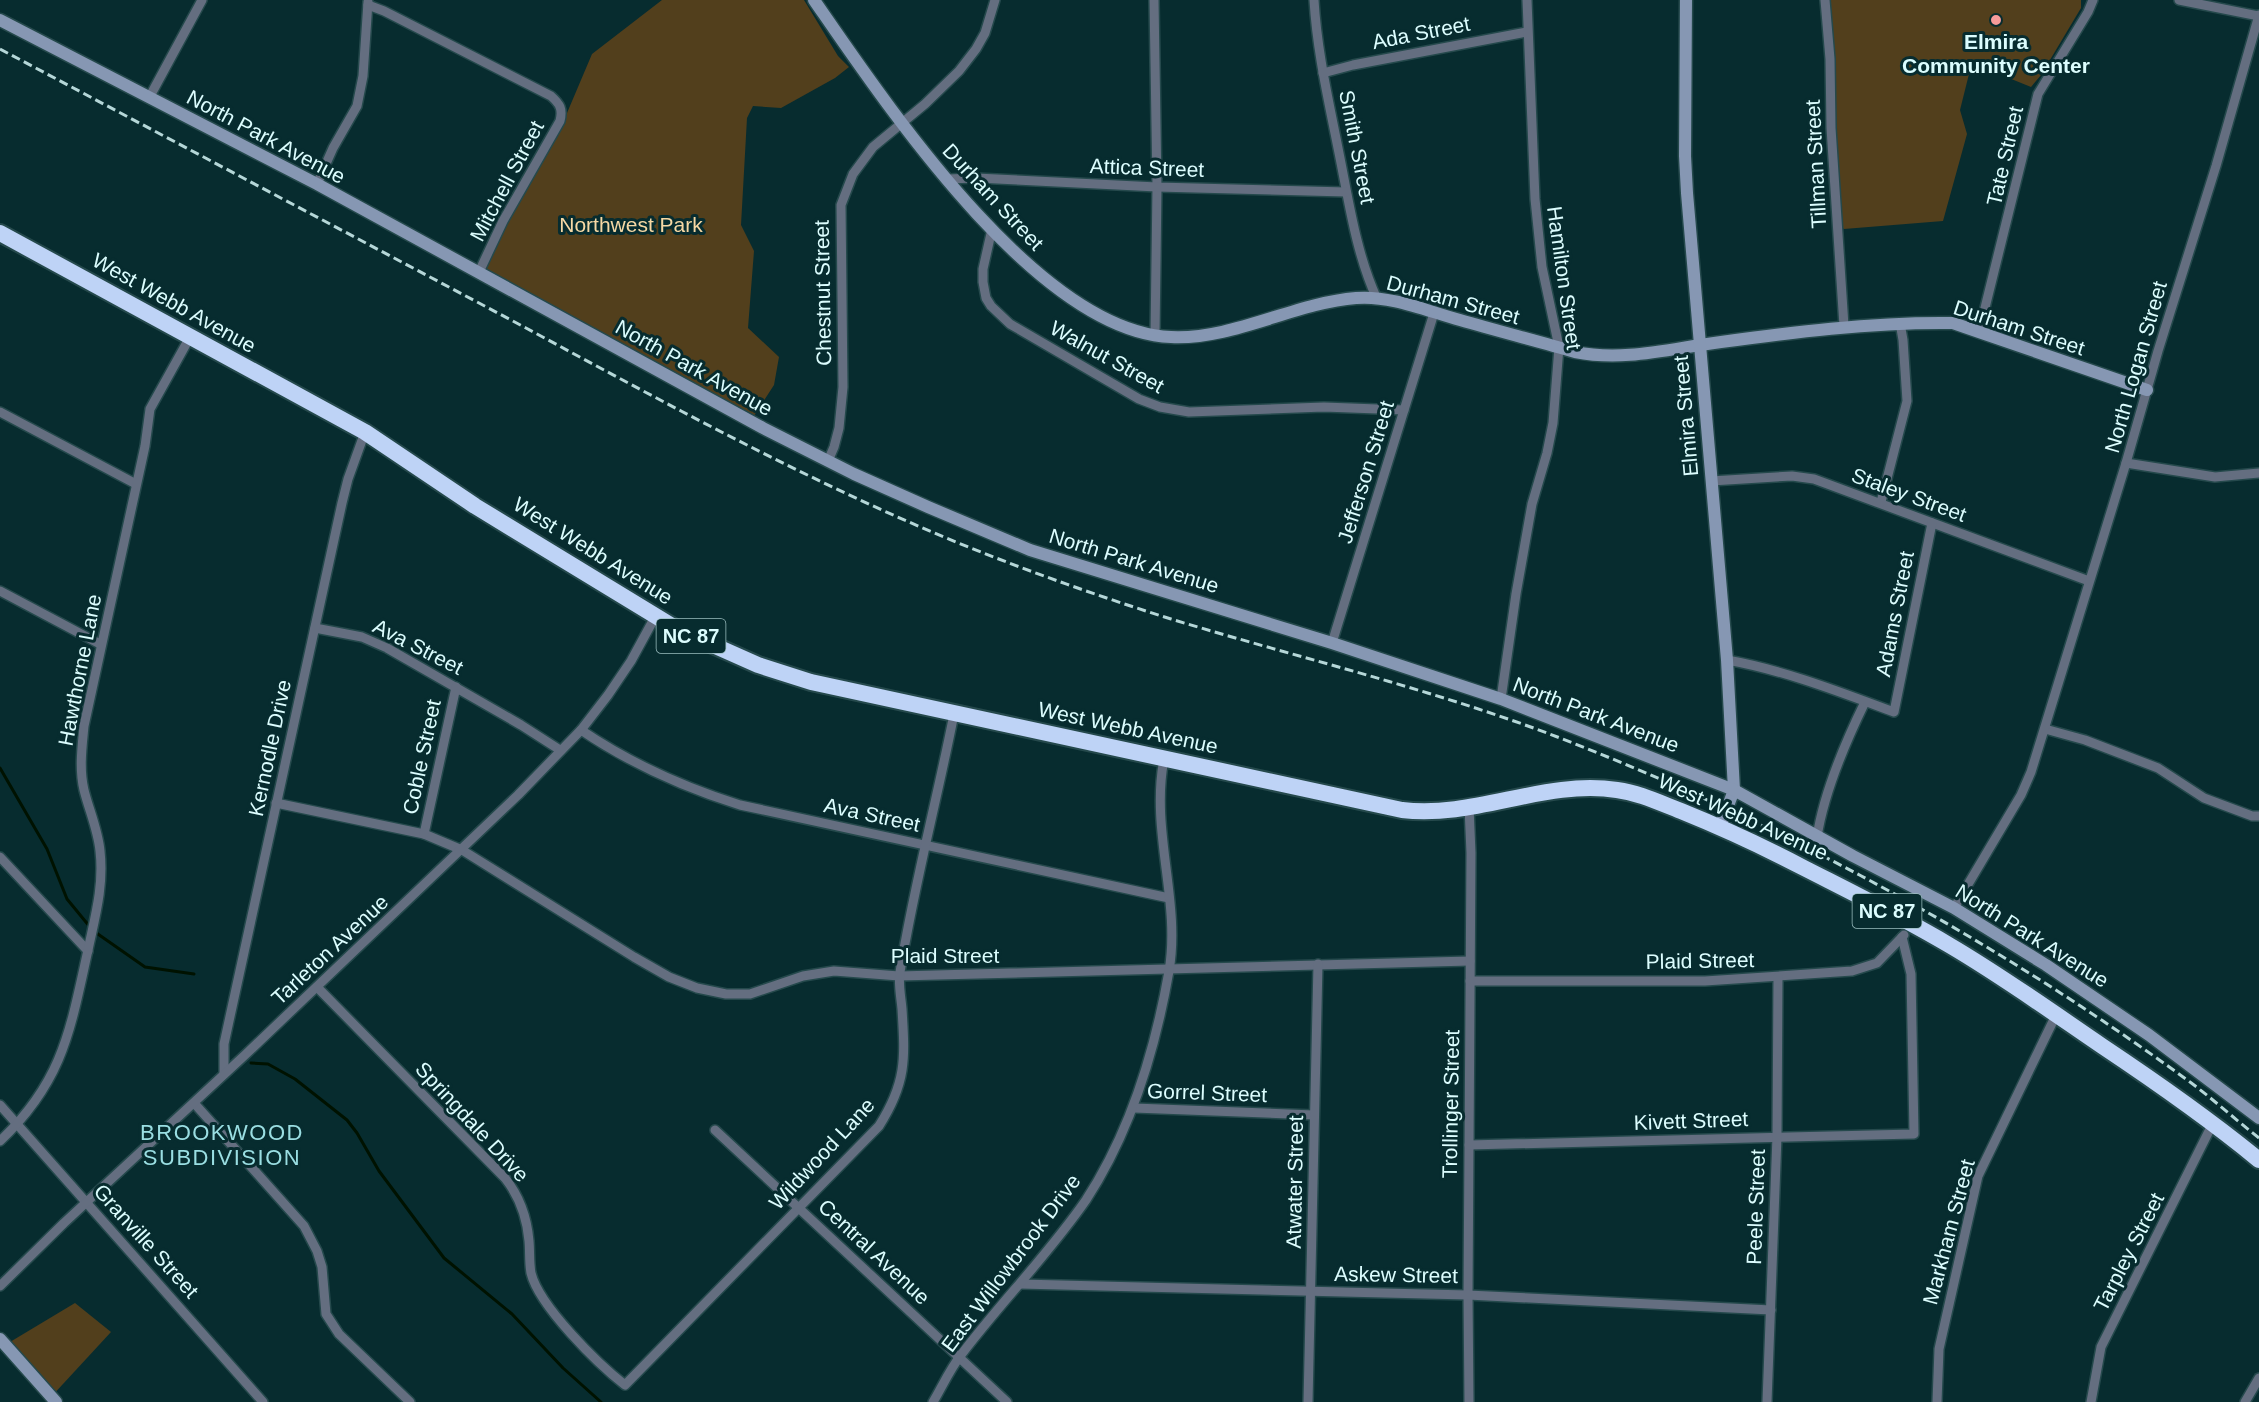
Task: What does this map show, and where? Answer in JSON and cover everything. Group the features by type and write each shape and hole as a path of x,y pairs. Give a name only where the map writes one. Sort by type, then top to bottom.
{"highway":[{"name":"West Webb Avenue","path":"0,233 365,432 475,506 655,617 727,653 811,682 1402,810 1435,812 1545,791 1597,787 1645,796 1777,854 1907,930 2016,987 2213,1123 2259,1160"}],"street":[{"path":"149,98 202,0"},
{"name":"Durham Street","path":"814,0 901,124 992,229 1032,268 1077,303 1122,327 1139,333 1170,338 1201,335 1357,298 1377,299 1592,355 1613,356 1651,353 1845,326 1953,323 2147,390"},
{"name":"Chestnut Street","path":"828,461 839,428 843,387 841,205 853,174 873,147 958,71 976,49 986,33 995,0"},
{"path":"1154,0 1157,187 1155,334"},
{"name":"Smith Street","path":"1314,0 1316,32 1346,192 1369,281 1377,299"},
{"name":"Hamilton Street","path":"1501,699 1532,504 1552,423 1559,347 1542,267 1535,199 1527,0"},
{"name":"Elmira Street","path":"1686,0 1685,156 1727,660 1734,790 1720,827"},
{"name":"Tillman Street","path":"1824,0 1830,59 1831,128 1845,326"},
{"name":"Tate Street","path":"1979,332 2038,94 2093,0"},
{"path":"2179,0 2259,16"},
{"path":"317,184 333,148 357,106 363,76 368,3"},
{"name":"Mitchell Street","path":"368,3 551,96 560,105 562,113 560,121 503,221 479,272"},
{"name":"North Logan Street","path":"1954,908 2021,795 2045,729 2216,166 2259,16"},
{"name":"North Park Avenue","path":"0,20 317,184 763,428 928,507 1030,550 1332,643 1501,699 1734,790 1954,908 2103,1002 2259,1118"},
{"name":"Ada Street","path":"1323,73 1353,65 1527,32"},
{"name":"Attica Street","path":"947,179 976,178 1157,187 1346,192"},
{"name":"Walnut Street","path":"992,229 983,269 986,298 991,306 1010,324 1139,399 1160,407 1190,412 1324,407 1404,410"},
{"name":"Jefferson Street","path":"1332,643 1434,313"},
{"path":"1881,502 1907,401 1900,323"},
{"name":"Hawthorne Lane","path":"0,1141 18,1124 45,1087 65,1046 79,996 99,903 102,875 100,850 83,789 81,761 84,726 100,644 145,446 150,409 190,337"},
{"path":"0,412 136,484"},
{"name":"Kernodle Drive","path":"224,1074 224,1044 276,803 348,479 365,432"},
{"path":"2126,463 2216,477 2259,473"},
{"name":"Staley Street","path":"1711,481 1806,477 1881,502 2089,581"},
{"name":"Adams Street","path":"1818,837 1820,816 1852,728 1864,702 1894,712 1932,523"},
{"path":"0,591 100,644"},
{"name":"Tarleton Avenue","path":"0,1286 462,850 545,767 581,730 608,695 631,661 655,617"},
{"name":"Ava Street","path":"315,628 362,637 387,648 560,750"},
{"path":"1727,660 1749,663 1789,675 1864,702"},
{"name":"Coble Street","path":"424,834 456,687"},
{"name":"Wildwood Lane","path":"625,1384 879,1126 897,1093 904,1072 899,976 954,714"},
{"path":"2045,729 2085,740 2131,757 2158,768 2204,798 2252,816 2259,816"},
{"name":"Ava Street","path":"581,730 597,741 680,783 740,805 1168,898"},
{"name":"East Willowbrook Drive","path":"933,1402 959,1357 1020,1284 1086,1199 1134,1108 1153,1046 1170,968 1172,939 1159,806 1160,777 1164,759"},
{"name":"Plaid Street","path":"276,803 424,834 462,850 669,977 697,988 726,994 750,994 803,976 834,972 899,976 1470,961"},
{"name":"Trollinger Street","path":"1469,807 1472,853 1469,1402"},
{"path":"0,857 88,951"},
{"name":"Plaid Street","path":"1470,981 1705,981 1819,974 1865,968 1876,963 1907,930"},
{"name":"Kivett Street","path":"1469,1145 1914,1134 1911,974 1907,930"},
{"name":"Atwater Street","path":"1308,1402 1318,964"},
{"name":"Peele Street","path":"1767,1402 1777,1136 1778,976"},
{"name":"Springdale Drive","path":"317,987 510,1184 527,1222 532,1274 543,1299 564,1326 625,1384"},
{"name":"Markham Street","path":"1937,1402 1939,1349 1978,1176 2056,1015"},
{"path":"194,1103 304,1226 317,1251 322,1267 324,1304 331,1323 339,1334 410,1402"},
{"name":"Granville Street","path":"0,1105 263,1402"},
{"name":"Gorrel Street","path":"1134,1108 1314,1115"},
{"name":"Tarpley Street","path":"2091,1402 2101,1347 2213,1123"},
{"name":"Central Avenue","path":"715,1130 1007,1402"},
{"name":"Askew Street","path":"1020,1284 1468,1295 1771,1310"},
{"path":"0,1339 56,1402"},
{"path":"2245,1402 2259,1378"}],"green space":[{"name":"Northwest Park","path":"662,0 804,0 838,56 849,67 835,78 781,108 753,106 747,118 741,225 754,251 748,328 779,357 774,385 754,416 484,268 505,224 567,113 592,54"},
{"path":"1828,0 2081,0 2081,8 2041,75 2031,87 1971,66 1960,110 1967,134 1943,221 1844,229 1840,226"},
{"path":"75,1303 111,1332 51,1397 5,1345"}],"waterway":[{"path":"0,768 47,849 67,899 90,927"},
{"path":"95,932 145,967 194,974"},
{"path":"251,1063 268,1064 295,1079 347,1120 379,1171 444,1258 512,1314 563,1368 601,1402"}],"railway":[{"path":"0,49 685,413 846,494 956,542 1063,583 1171,619 1501,716 1632,767 1799,844 1960,931 2038,979 2115,1029 2190,1082 2259,1138"}],"place":[{"name":"Elmira Community Center","path":"1996,20"}],"district":[{"name":"BROOKWOOD SUBDIVISION","path":"222,1144"}]}
